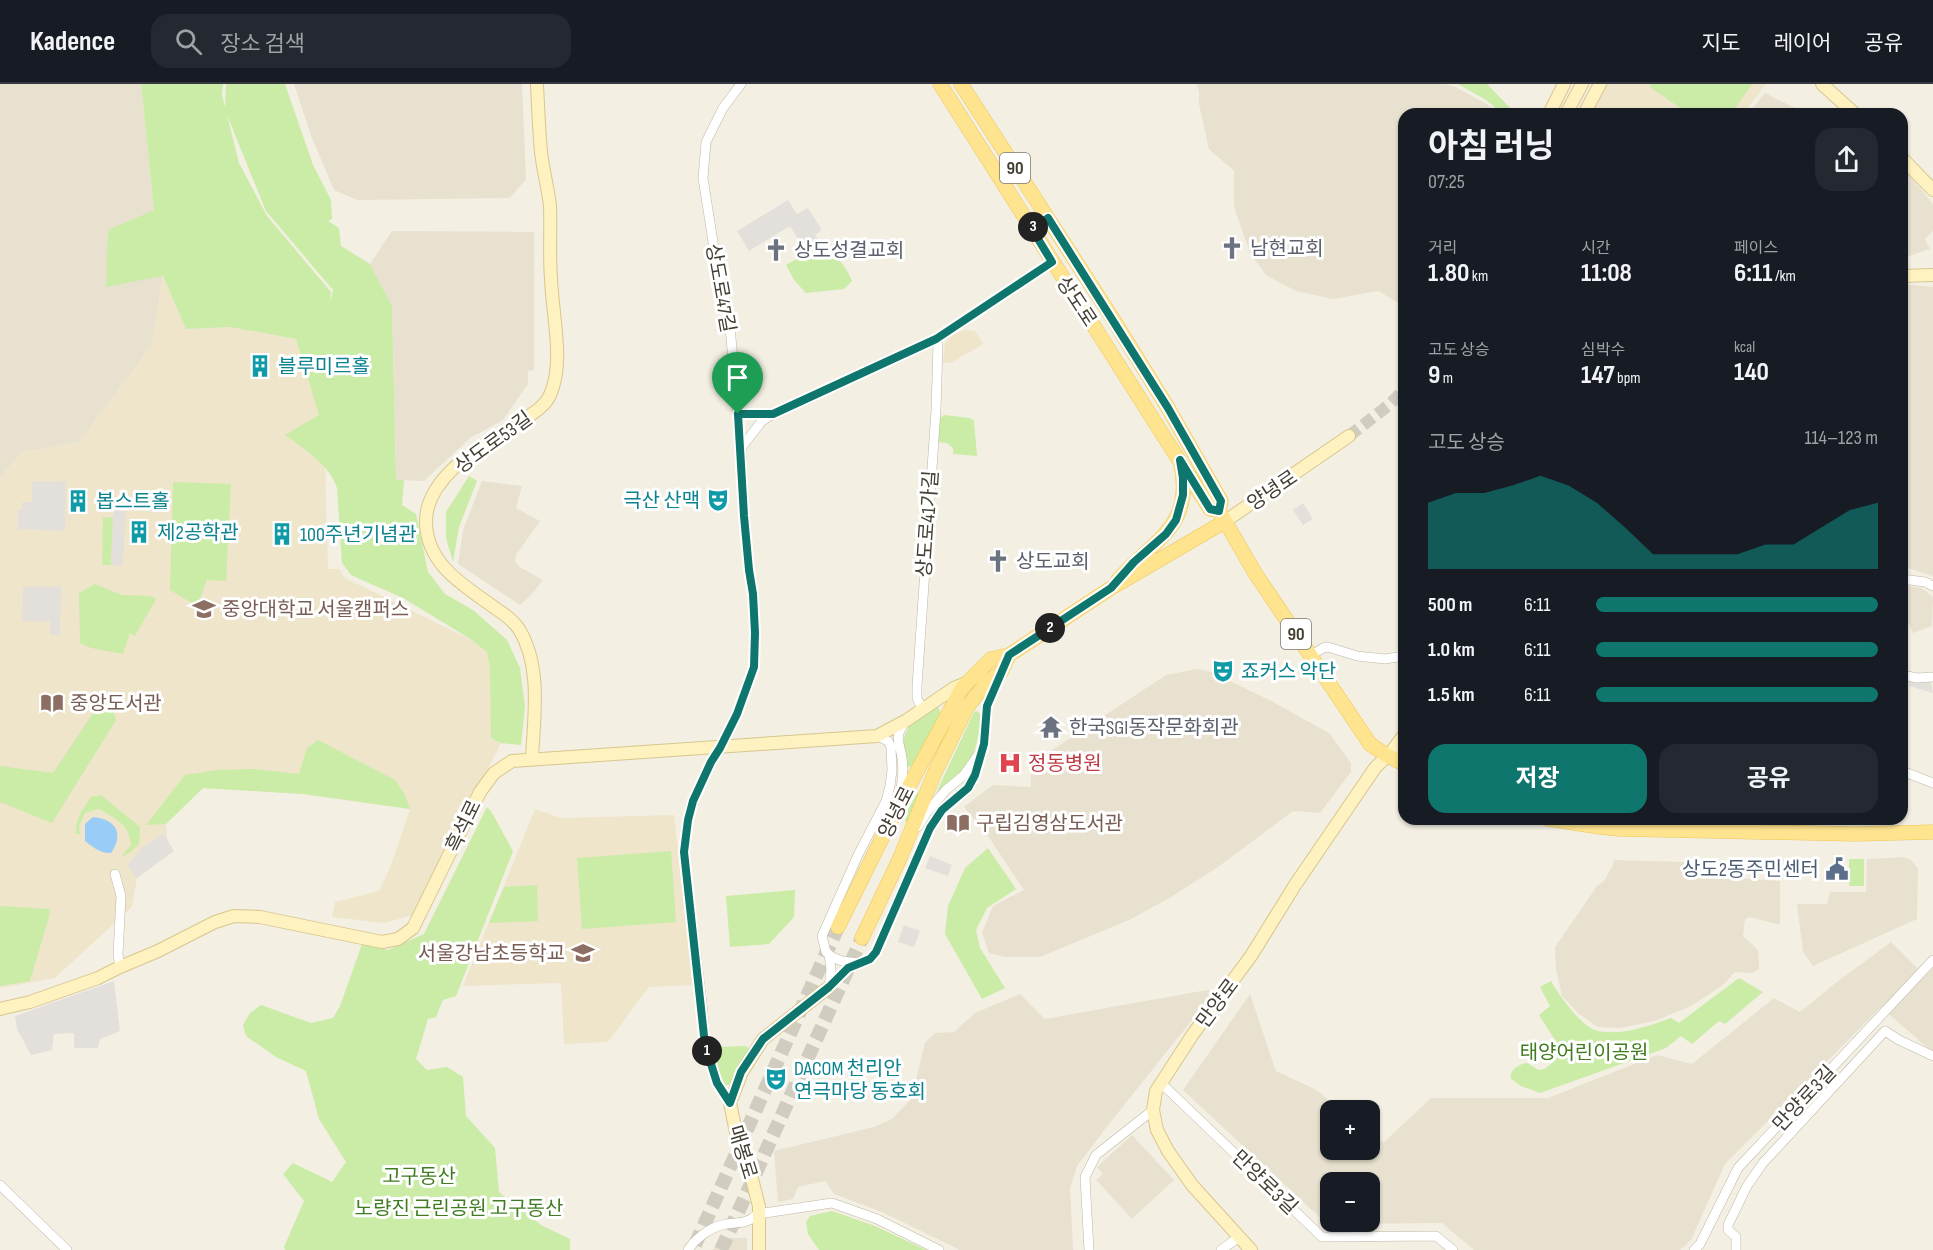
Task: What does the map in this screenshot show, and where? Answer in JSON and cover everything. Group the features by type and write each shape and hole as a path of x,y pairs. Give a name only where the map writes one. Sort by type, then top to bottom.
{"main road":[{"name":"상도로","path":"940,84 1210,509 1222,517 1255,573 1370,744 1398,761"},
{"name":"상도로","path":"961,84 1168,408 1221,501 1222,517"},
{"path":"1032,229 1048,218"},
{"path":"1111,588 1134,562 1166,534 1176,520 1183,495 1180,460"},
{"name":"양녕로","path":"838,927 894,814 966,683 991,659 1009,655 1222,517"},
{"name":"양녕로","path":"862,938 900,858 935,772 966,707 987,682 1001,672 1009,655"},
{"path":"1646,825 1855,834 1933,832"}],"street":[{"name":"상도로53길","path":"532,758 535,687 532,664 520,632 510,619 444,569 432,548 426,524 427,510 433,495 453,469 465,457 535,412 549,398 556,376 550,204 541,152 537,84"},
{"name":"상도로47길","path":"730,1103 717,1083 705,1045 684,852 693,801 737,714 754,667 753,594 744,516 741,448 728,312 716,261 703,178 706,142 723,108 741,84"},
{"path":"1552,108 1564,84"},
{"path":"1569,108 1582,84"},
{"path":"1587,108 1600,84"},
{"path":"1822,84 1848,108"},
{"path":"1908,163 1931,183"},
{"path":"741,448 762,421 773,414 936,339 1052,262"},
{"path":"1908,276 1933,275"},
{"name":"상도로41가길","path":"922,709 917,698 916,686 936,410 938,344 936,339"},
{"path":"738,414 773,414"},
{"name":"양녕로","path":"1222,517 1349,436"},
{"path":"1908,580 1925,582 1933,586"},
{"path":"1310,656 1328,647 1357,656 1385,659 1398,657"},
{"path":"829,987 848,968 870,959 876,952 930,828 942,810 968,788 975,775 984,746 987,706 1001,672"},
{"path":"1908,676 1933,677"},
{"name":"흑석로","path":"0,1009 47,997 98,978 215,922 234,916 276,920 382,942 402,938 413,928 480,792 494,773 502,766 516,760 720,748 891,742 907,720 954,688 966,683"},
{"path":"856,963 842,961 830,955 823,945 822,936 885,801 892,770 891,742 907,720"},
{"path":"891,742 902,759 902,779 894,814"},
{"name":"만양로","path":"1153,1110 1155,1091 1193,1034 1251,956 1295,885 1375,768 1398,743"},
{"path":"900,858 927,812 946,790 964,775 984,746"},
{"path":"1908,773 1933,783"},
{"path":"115,873 121,896 118,954 120,967"},
{"path":"829,987 830,955"},
{"name":"만양로3길","path":"1694,1250 1700,1244 1738,1168 1933,960"},
{"name":"매봉로","path":"759,1250 759,1206 737,1137 730,1103 741,1072 763,1039 829,987"},
{"path":"1736,1250 1736,1237 1728,1230 1728,1225 1747,1186 1763,1163 1885,1031 1933,1056"},
{"name":"만양로3길","path":"1161,1083 1322,1237 1436,1236 1441,1240"},
{"path":"1089,1250 1085,1177 1096,1155 1153,1110 1157,1130 1168,1151 1192,1185 1251,1250"},
{"path":"0,1185 67,1250"},
{"path":"688,1250 705,1233 721,1225 748,1222 758,1214 832,1203 877,1219 939,1250"},
{"path":"1221,1250 1239,1237"},
{"path":"1436,1250 1441,1240 1453,1250"}],"shaded area":[{"path":"0,84 141,84 154,210 106,286 163,276 152,345 79,442 22,452 0,478"},
{"path":"294,84 522,84 526,179 510,198 357,200 334,190 312,138"},
{"path":"1196,84 1445,84 1455,87 1491,108 1398,108 1398,303 1378,291 1333,299 1296,291 1266,275 1250,253 1234,207 1234,171 1209,149 1199,104 1199,91"},
{"path":"1608,84 1766,84 1748,108 1592,108"},
{"path":"1765,93 1795,108 1753,108"},
{"path":"1908,173 1933,204 1933,231 1925,239 1930,249 1908,256"},
{"path":"788,200 797,214 808,208 822,230 815,235 821,244 807,253 790,226 749,251 737,231"},
{"path":"392,231 534,232 534,370 528,371 528,384 503,420 470,438 424,481 396,480 392,306 370,264"},
{"name":"중앙대학교 서울캠퍼스","path":"163,276 186,329 230,327 296,339 322,347 328,569 339,569 345,578 488,648 498,674 491,737 501,743 413,915 385,923 332,917 335,902 379,891 390,868 410,809 303,794 203,788 166,824 169,854 137,878 132,907 55,978 0,988 0,478 22,452 79,442 152,345"},
{"path":"1908,285 1933,287 1933,576 1908,568"},
{"path":"966,330 975,331 983,344 951,363 943,362 945,343 951,335"},
{"path":"66,481 65,531 18,529 18,510 22,510 22,502 32,502 32,482"},
{"path":"482,481 522,486 516,508 540,521 516,555 515,561 518,566 543,580 520,605 458,564 463,530"},
{"path":"114,502 126,503 123,565 111,565"},
{"path":"1303,503 1313,519 1303,525 1293,510"},
{"path":"1908,586 1921,588 1933,597 1932,626 1913,633 1908,622"},
{"path":"23,587 61,587 60,635 50,635 50,621 22,621"},
{"path":"1197,669 1212,672 1329,733 1351,763 1351,772 1320,813 1293,811 1218,867 1129,920 1040,957 1005,957 989,953 982,933 993,906 1024,890 984,830 964,807 993,785 1031,787 1031,764 1166,675"},
{"path":"1909,682 1931,682 1933,693 1909,686"},
{"name":"서울강남초등학교","path":"535,809 561,818 674,815 693,985 649,987 608,1042 564,1044 561,983 463,986"},
{"path":"163,833 174,851 137,878 127,865 144,846"},
{"path":"930,856 952,865 948,876 925,868"},
{"path":"1904,857 1911,860 1918,869 1917,919 1813,966 1803,952 1797,904 1827,904 1830,892 1866,892 1867,859"},
{"path":"1614,860 1715,863 1721,870 1746,879 1780,881 1780,925 1750,917 1745,919 1743,936 1758,950 1759,969 1753,973 1735,972 1723,985 1691,1006 1655,1021 1620,1028 1598,1027 1579,1014 1562,996 1556,969 1555,947 1597,886 1604,881"},
{"path":"904,925 920,931 914,947 898,942"},
{"path":"1891,942 1925,976 1933,968 1933,1053 1881,1007 1725,1164 1691,1240 1680,1250 1474,1250 1442,1223 1380,1224 1380,1172 1320,1172 1320,1217 1183,1090 1250,994 1276,1071 1315,1089 1329,1100 1320,1100 1320,1160 1380,1160 1380,1141 1383,1143 1431,1098 1548,1098 1657,1055 1692,1064 1774,998 1800,1012"},
{"path":"114,981 120,1031 100,1039 98,1048 74,1048 74,1033 54,1034 52,1050 31,1055 17,1029 15,1016"},
{"path":"1207,990 1211,995 1208,1000 1077,1166 1070,1189 1073,1250 960,1250 882,1212 834,1194 825,1181 798,1187 793,1199 778,1202 774,1151 874,1127 892,1119 911,1099 925,1043 935,1033 954,1032 975,1013 1020,994 1045,1019"},
{"path":"1132,1135 1174,1180 1132,1219 1096,1180 1103,1174 1097,1167"},
{"path":"728,1238 747,1238 747,1250 712,1250"}],"green space":[{"path":"141,84 223,84 222,95 225,107 226,84 285,84 313,165 331,200 332,219 328,221 339,228 341,246 370,264 392,306 396,480 404,480 402,505 416,514 428,572 445,594 473,610 507,640 520,668 525,707 521,745 501,743 491,738 490,668 487,652 472,640 403,598 351,575 342,563 337,488 334,480 316,458 285,435 319,415 296,339 230,327 186,329 163,276 106,287 108,230 154,210","holes":["227,115 266,211 333,290 330,303 331,292 267,216 239,163"]},
{"path":"1458,84 1487,84 1510,108 1496,108"},
{"path":"1652,84 1752,84 1735,108 1680,108 1650,87"},
{"path":"819,246 835,256 846,270 852,281 844,289 806,293 794,280 786,265"},
{"path":"944,415 970,418 974,421 977,456 953,454 953,448 947,443 938,442 939,419"},
{"path":"469,476 477,481 459,527 453,562 446,538 446,512"},
{"path":"173,482 231,484 226,581 207,580 197,606 170,590"},
{"path":"103,517 113,518 111,565 102,565"},
{"path":"95,584 122,595 150,596 156,599 135,636 130,633 123,654 91,648 80,643 79,593"},
{"path":"103,698 112,706 116,720 52,823 0,802 0,766 53,773"},
{"path":"938,707 941,713 913,766 907,767 903,747 907,730 919,716"},
{"path":"974,712 981,714 975,750 957,778 937,793"},
{"path":"318,740 395,780 405,795 410,809 303,794 203,788 166,824 146,825 185,775 218,770 253,769 299,774 307,748"},
{"path":"919,793 908,823 903,817"},
{"path":"101,795 140,827 139,844 120,858 131,845 128,832 121,823 99,809 85,813 79,826 80,834 76,834 78,819 85,806 91,797"},
{"name":"고구동산","path":"487,807 513,851 456,996 443,1000 436,1017 428,1019 416,1059 427,1070 447,1067 463,1077 466,1116 495,1148 499,1192 541,1225 570,1239 570,1250 285,1250 284,1247 304,1201 283,1174 293,1163 332,1182 346,1162 319,1119 306,1071 276,1057 246,1036 243,1025 250,1013 261,1005 311,1023 333,1018 340,1006 362,944 388,950 424,934"},
{"path":"988,848 1016,889 987,908 976,930 980,948 1005,988 982,999 945,934 948,906 965,868"},
{"path":"671,851 676,922 582,929 577,858"},
{"path":"1849,859 1864,859 1864,886 1849,886"},
{"path":"537,885 538,921 489,923 504,887"},
{"path":"795,890 794,917 769,944 730,947 726,896"},
{"path":"0,906 50,909 30,981 0,986"},
{"name":"태양어린이공원","path":"1739,978 1763,992 1725,1024 1719,1021 1692,1044 1681,1036 1666,1048 1540,1093 1521,1086 1511,1079 1511,1073 1517,1067 1526,1063 1539,1070 1546,1068 1562,1051 1539,1015 1550,1006 1540,987 1551,981 1565,1002 1585,1024 1598,1031 1617,1032 1671,1018 1679,1023"},
{"path":"716,1047 748,1047 748,1050 732,1083 726,1086 712,1053"},
{"path":"832,1211 875,1226 926,1250 819,1250 808,1234 806,1222 810,1216"}],"water":[{"path":"93,817 101,818 116,828 117,839 111,853 100,851 85,841 85,824"}],"tunnel":[{"path":"1349,436 1398,396"},
{"path":"695,1245 838,927"},
{"path":"721,1250 862,938"}],"place":[{"name":"남현교회","path":"1232,248"},
{"name":"상도성결교회","path":"776,250"},
{"name":"블루미르홀","path":"260,366"},
{"name":"극산 산맥","path":"718,500"},
{"name":"봅스트홀","path":"78,501"},
{"name":"제2공학관","path":"139,532"},
{"name":"100주년기념관","path":"282,534"},
{"name":"상도교회","path":"998,561"},
{"name":"중앙대학교 서울캠퍼스","path":"204,609"},
{"name":"죠커스 악단","path":"1223,671"},
{"name":"중앙도서관","path":"52,703"},
{"name":"한국SGI동작문화회관","path":"1051,727"},
{"name":"정동병원","path":"1010,763"},
{"name":"구립김영삼도서관","path":"958,823"},
{"name":"상도2동주민센터","path":"1837,869"},
{"name":"서울강남초등학교","path":"583,953"},
{"name":"DACOM 천리안 연극마당 동호회","path":"776,1079"}],"route":[{"path":"1048,218 1168,408 1221,501 1219,511 1210,509 1180,460 1183,495 1180,510 1176,520 1161,540 1134,562 1111,588 1009,655 987,706 984,744 975,775 968,788 942,810 930,828 876,952 870,959 848,968 829,987 763,1039 741,1072 730,1103 717,1083 705,1045 684,852 693,801 737,714 754,667 753,594 744,516 738,414 773,414 936,339 1052,262 1032,229 1048,218"}],"park label":[{"name":"노량진 근린공원 고구동산","path":"459,1208"}]}
